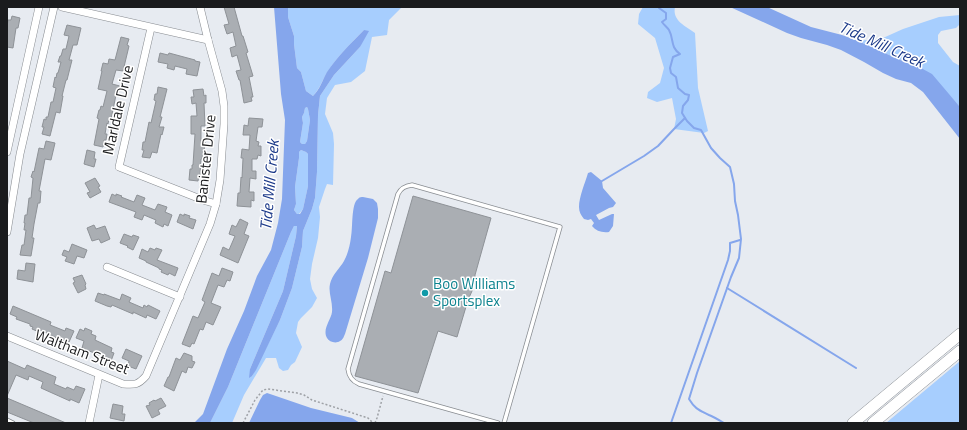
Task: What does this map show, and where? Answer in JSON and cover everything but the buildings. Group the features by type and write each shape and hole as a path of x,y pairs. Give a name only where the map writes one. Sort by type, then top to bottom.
{"main road":[{"path":"853,423 960,334"},
{"path":"873,423 960,351"}],"street":[{"path":"7,152 39,7"},
{"path":"7,232 21,147 54,7"},
{"path":"62,7 208,40"},
{"name":"Banister Drive","path":"146,376 208,229 216,204 220,180 224,106 222,91 200,7"},
{"name":"Marldale Drive","path":"151,28 119,167 216,204"},
{"path":"107,267 180,297"},
{"name":"Waltham Street","path":"7,336 124,384 133,385 140,383 146,376"},
{"path":"89,423 100,375"}],"lane":[{"path":"498,423 354,382 350,377 348,369 398,194 406,186 412,185 560,227 504,423"},
{"path":"7,420 13,423"}],"path":[{"path":"243,423 255,400 263,390 268,389 304,395 312,400 368,418 374,423 377,418 384,391"}],"shaded area":[{"path":"274,7 288,7 288,17 294,36 297,68 301,72 306,91 313,96 327,72 349,45 364,30 369,31 360,47 334,75 320,96 315,198 303,231 302,247 292,288 280,320 256,370 249,378 250,369 283,291 297,226 294,226 291,232 228,387 210,423 194,423 203,414 227,349 244,311 257,276 271,250 282,199 285,120 281,94","holes":["307,107 310,120 307,141 305,144 302,144 300,142 303,123 302,117 305,108","301,150 308,154 308,186 303,209 300,214 297,214 294,210 296,204 295,187 299,152"]},
{"path":"288,7 402,7 389,20 387,35 372,37 365,71 351,82 335,85 327,98 325,114 333,133 334,144 333,185 327,184 319,207 320,217 318,238 310,279 312,289 317,298 312,307 298,322 296,333 302,347 295,362 288,370 283,371 279,368 276,358 266,358 244,395 232,423 210,423 228,387 291,232 294,226 297,226 283,291 250,369 252,376 280,320 292,288 302,247 303,231 315,198 320,96 334,75 360,47 364,30 336,60 313,96 306,91 301,72 297,68 294,36 288,17"},
{"path":"643,7 675,7 676,16 680,23 695,33 698,88 708,131 704,133 674,129 676,119 672,98 657,102 647,98 648,92 660,83 664,68 655,38 638,24 639,14"},
{"path":"730,7 767,7 811,27 858,41 932,74 960,107 960,139 923,92 911,83 896,79 883,73 841,50 787,33"},
{"path":"960,15 960,24 956,28 941,31 938,35 938,43 953,62 960,66 960,107 921,68 858,41 883,38 903,29 939,17"},
{"path":"307,107 310,120 307,141 305,144 302,144 300,142 303,123 302,117 305,108"},
{"path":"301,150 308,154 308,186 303,209 299,214 297,214 294,210 296,204 295,187 299,152"},
{"path":"591,172 602,181 603,188 616,203 613,207 596,215 599,220 614,214 613,226 609,232 602,232 595,229 592,226 594,223 591,219 584,219 579,209 581,194 588,173"},
{"path":"363,197 373,199 377,203 378,218 368,258 345,334 341,340 333,342 329,341 326,335 326,328 332,312 330,284 332,278 347,255 352,233 354,206 358,198"},
{"path":"960,361 960,423 886,423"},
{"path":"267,393 311,408 352,418 360,423 249,423 263,395"}],"waterway":[{"path":"659,7 666,13 666,19 662,22 669,30 673,46 680,54 673,57 670,68 671,73 676,77 678,88 685,94 689,95 688,100 683,106 682,113 694,128 701,130 711,148 730,167 734,184 741,239 739,258 689,399 693,405 702,412 724,423"},
{"path":"602,181 658,146 685,118"},
{"path":"671,423 728,260 730,243 740,240"},
{"path":"727,288 856,368"}],"place":[{"name":"Boo Williams Sportsplex","path":"425,293"}],"water label":[{"name":"Tide Mill Creek","path":"882,44"},
{"name":"Tide Mill Creek","path":"269,185"}]}
